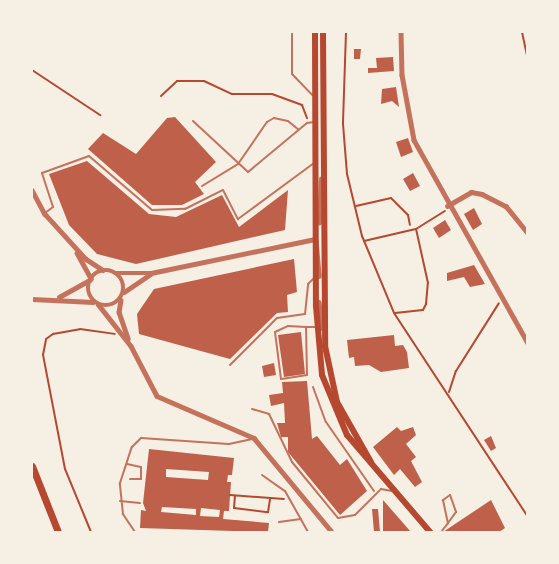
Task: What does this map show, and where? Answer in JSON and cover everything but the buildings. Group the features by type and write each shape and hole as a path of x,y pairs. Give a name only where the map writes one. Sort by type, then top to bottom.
{"highway":[{"path":"32,466 58,533"}],"main road":[{"path":"315,32 317,327 331,405 365,461 430,533"},
{"path":"323,32 325,346 337,402 351,432 393,491"}],"street":[{"path":"401,32 402,75 414,140 448,207 527,343"},
{"path":"323,169 315,239 319,245 319,306 325,346"},
{"path":"32,190 45,214 69,241 104,270 115,273 152,273 315,239"},
{"path":"448,207 471,192 482,194 506,206 527,233"},
{"path":"69,241 91,279 88,291 131,346"},
{"path":"54,299 104,270"},
{"path":"115,273 124,292"},
{"path":"152,273 124,292 119,312 131,346 157,396 254,438 332,533"},
{"path":"32,299 113,305 121,299"}],"lane":[{"path":"292,32 292,74 315,97"},
{"path":"202,186 238,164 274,118 299,130"},
{"path":"193,121 248,172 307,123 316,122"},
{"path":"45,214 53,208 42,173 89,156 152,210 185,209 223,190 238,219 315,162"},
{"path":"230,365 277,318 305,314 308,284 315,277"},
{"path":"306,327 307,375 281,379 275,332 306,327 317,327"},
{"path":"313,387 326,422 375,492"},
{"path":"252,410 269,414 292,462 338,518 355,515 375,492 393,491"},
{"path":"135,533 119,500 132,447 149,436 229,444 254,438"},
{"path":"126,464 141,467 141,479 130,479"},
{"path":"262,475 285,491 303,518 308,533"},
{"path":"441,533 448,523 457,506 450,495 443,500 448,523"},
{"path":"119,500 140,503"},
{"path":"279,522 303,518"},
{"path":"128,533 130,527"}],"path":[{"path":"346,32 343,124 355,206 364,241 394,313 527,517"},
{"path":"522,32 527,60"},
{"path":"32,70 100,115"},
{"path":"161,96 177,81 204,81 232,94 272,94 302,105 307,123"},
{"path":"355,206 391,198 408,215 410,228"},
{"path":"364,241 410,228 416,229 448,207"},
{"path":"394,313 424,310 426,304 428,284 416,229"},
{"path":"448,394 456,371 502,299"},
{"path":"91,533 65,469 46,377 46,339 80,329 98,330 114,333 131,346"},
{"path":"235,496 234,508 268,512 270,498"}]}
